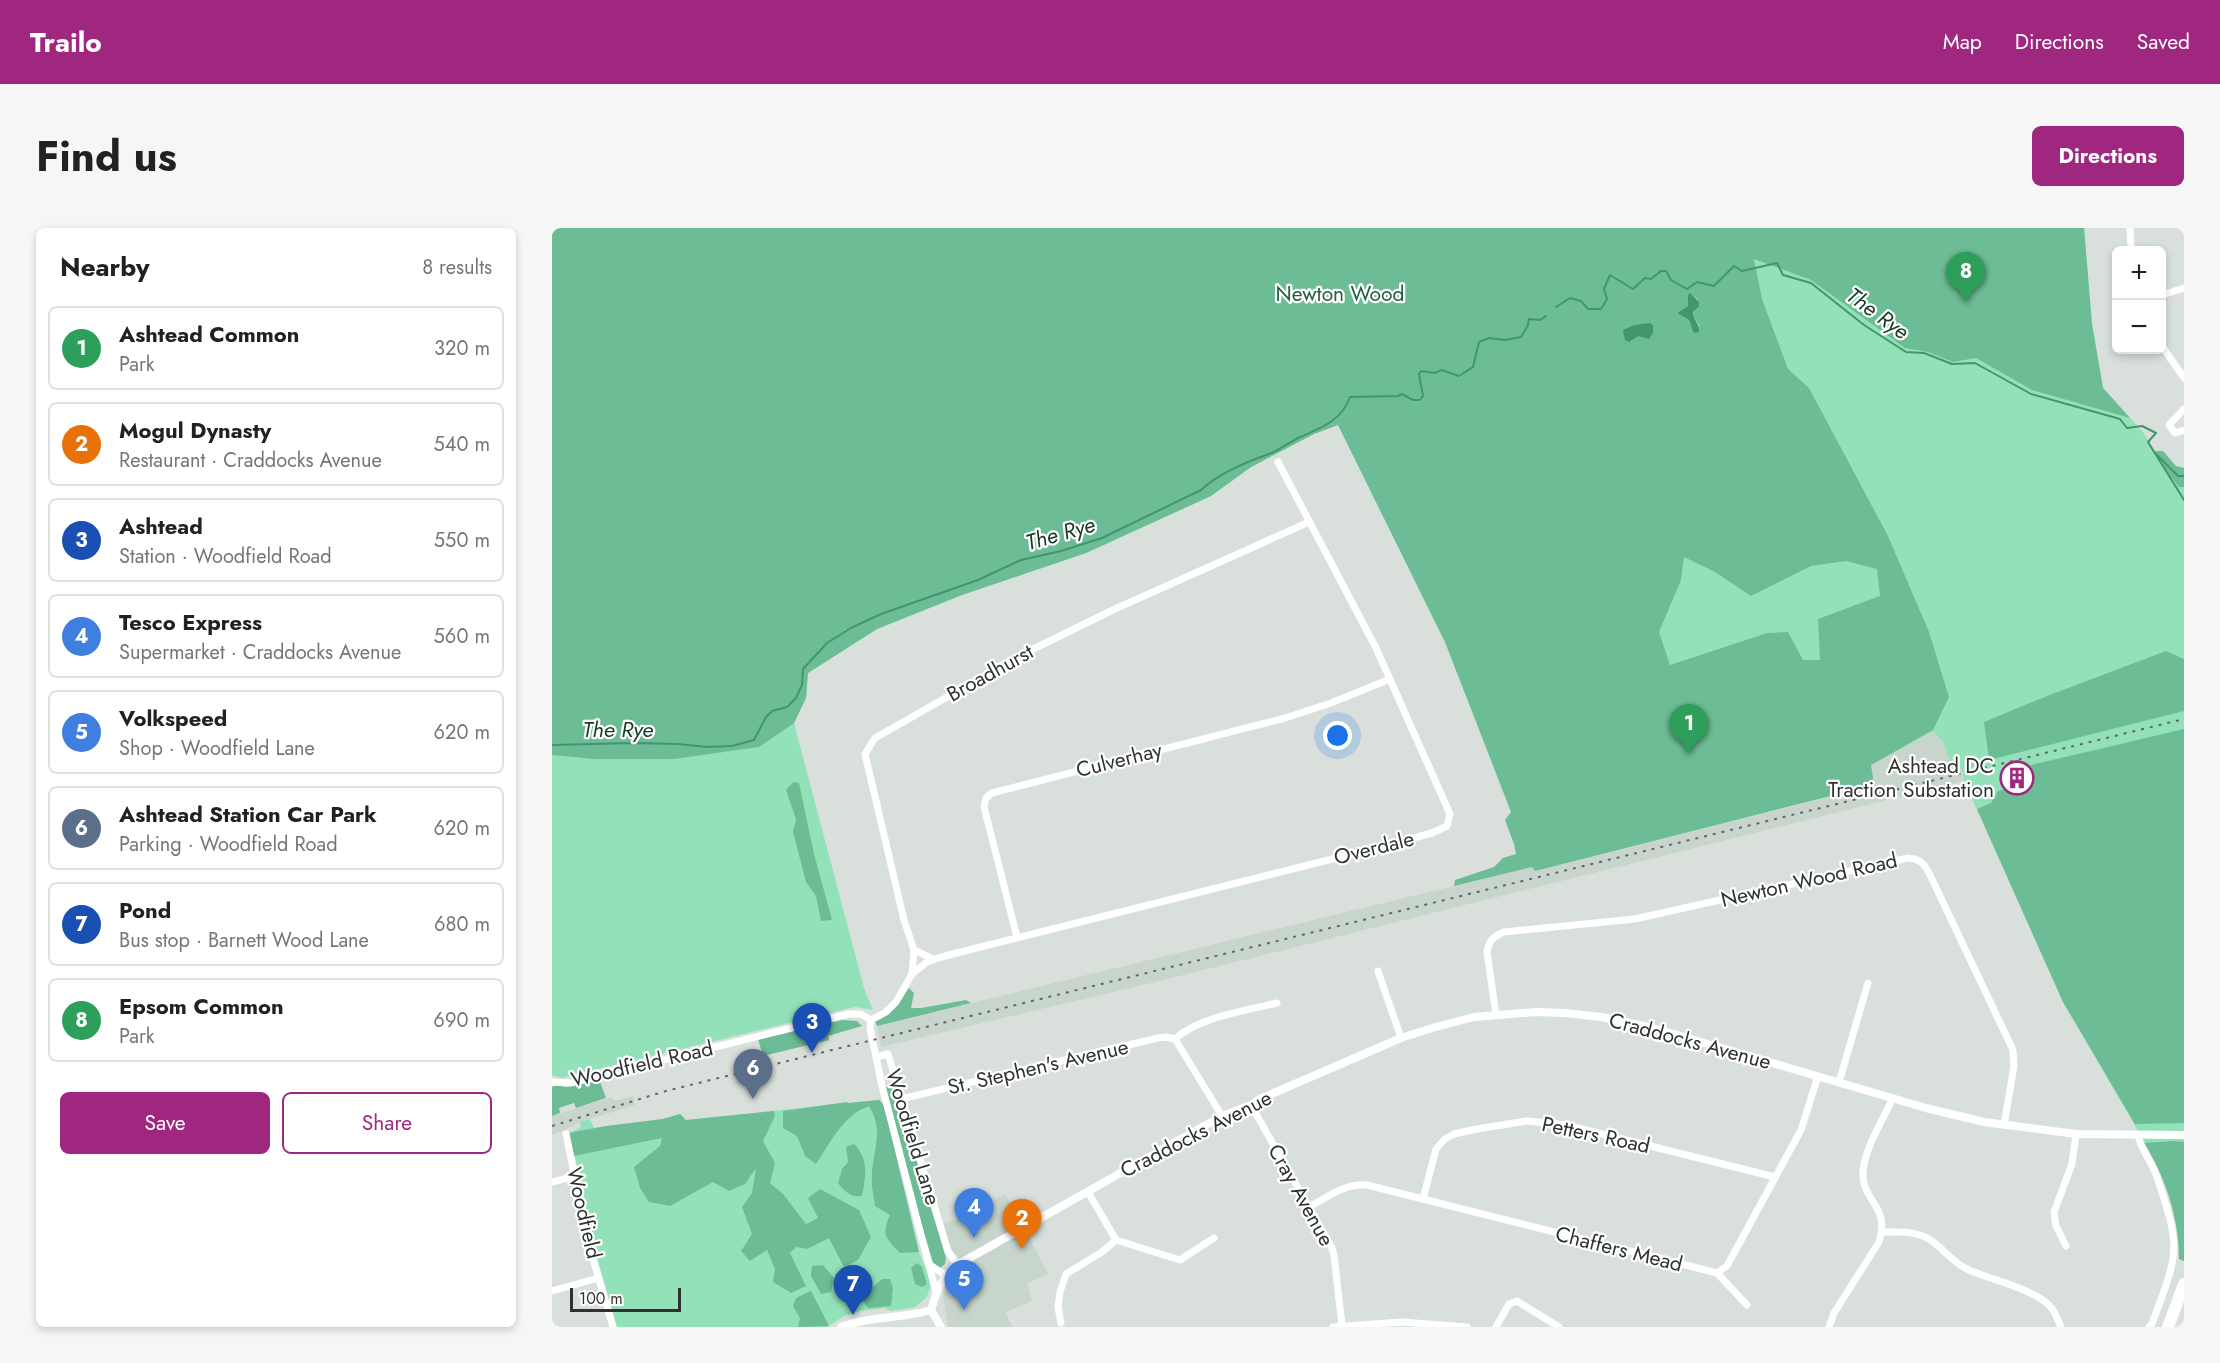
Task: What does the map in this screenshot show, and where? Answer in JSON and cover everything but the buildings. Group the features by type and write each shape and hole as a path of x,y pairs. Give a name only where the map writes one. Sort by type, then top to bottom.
{"highway":[{"path":"2168,1327 2181,1303 2184,1284"}],"street":[{"path":"2130,228 2131,246"},
{"path":"2166,295 2184,288"},
{"path":"2166,352 2184,378"},
{"path":"2184,409 2169,425 2175,433 2184,430"},
{"name":"Overdale","path":"912,974 933,959 1380,847 1442,830 1447,826 1450,814 1390,679 1278,462"},
{"name":"Broadhurst","path":"871,1020 886,1012 896,1002 912,974 914,950 896,890 865,754 875,738 1021,655 1115,609 1309,522"},
{"name":"Culverhay","path":"1017,937 984,807 986,798 992,793 1285,718 1390,679"},
{"name":"Newton Wood Road","path":"1496,1015 1487,952 1488,943 1495,936 1504,932 1635,919 1908,858 1917,858 1924,864 1931,877 2013,1050 2014,1066 2004,1125"},
{"path":"914,950 933,959"},
{"path":"1378,971 1401,1038"},
{"path":"1839,1082 1868,983"},
{"name":"St. Stephen's Avenue","path":"901,1099 1158,1038 1175,1039 1201,1023 1277,1003"},
{"name":"Craddocks Avenue","path":"936,1292 945,1275 957,1265 1222,1116 1401,1038 1461,1020 1496,1015 1536,1012 1566,1013 1624,1021 1968,1119 2076,1134 2184,1135"},
{"name":"Woodfield Road","path":"552,1082 571,1083 848,1014 861,1014 871,1020"},
{"name":"Woodfield Lane","path":"871,1020 870,1028 876,1057 936,1292 931,1310"},
{"path":"1175,1039 1222,1116"},
{"name":"Woodfield Lane","path":"876,1057 888,1054 948,1251 957,1265"},
{"path":"1747,1305 1717,1273 1727,1266 1801,1130 1818,1076"},
{"path":"1829,1327 1833,1313 1879,1242 1882,1232 1882,1216 1864,1186 1863,1171 1868,1154 1893,1098"},
{"name":"Cray Avenue","path":"1251,1105 1334,1255 1342,1325"},
{"name":"Petters Road","path":"1423,1199 1436,1149 1445,1139 1454,1134 1527,1121 1566,1125 1775,1177"},
{"name":"Woodfield","path":"566,1134 589,1245 613,1327"},
{"path":"2066,1246 2056,1226 2054,1212 2072,1164 2076,1134"},
{"path":"2138,1135 2140,1145 2155,1172 2164,1197 2174,1246 2171,1267 2149,1327"},
{"path":"552,1182 575,1176"},
{"name":"Chaffers Mead","path":"1309,1207 1354,1184 1367,1185 1717,1273"},
{"path":"1088,1192 1116,1240 1180,1260 1214,1238"},
{"path":"1882,1232 1909,1232 1924,1236 1951,1260 1967,1269 2033,1295 2052,1308 2061,1327"},
{"path":"1061,1323 1059,1297 1066,1274 1102,1252 1116,1240"},
{"path":"930,1265 945,1275"},
{"path":"552,1291 599,1278"},
{"path":"1496,1327 1509,1304 1515,1301 1559,1327"},
{"path":"841,1327 867,1319 917,1314 931,1310 940,1327"},
{"path":"1333,1327 1402,1322 1466,1327"}],"shaded area":[{"path":"1690,293 1699,302 1699,306 1693,312 1699,332 1694,333 1689,320 1677,313 1688,306"},
{"path":"1650,323 1653,325 1653,333 1649,339 1638,336 1629,342 1625,340 1623,330 1634,325"},
{"path":"1933,730 1943,742 1952,767 1961,766 1964,781 1147,984 881,1047 877,1026 1532,867 1535,871 1873,786 1870,765"},
{"path":"633,1096 635,1105 577,1123 552,1135 552,1116 612,1097 614,1101"},
{"path":"1005,1194 1020,1223 1013,1230 961,1259 950,1249 942,1224 961,1218"},
{"path":"1029,1229 1028,1235 1048,1274 1027,1283 1032,1301 1006,1312 1012,1327 948,1327 943,1296 950,1278 956,1271"}],"green space":[{"name":"Newton Wood","path":"552,228 2084,228 2092,324 2103,388 2143,432 2166,471 2179,486 2184,487 2184,1261 2179,1259 2179,1237 2169,1195 2156,1162 2063,1002 1964,781 1961,766 1952,767 1943,742 1933,731 1871,765 1874,785 1535,871 1445,642 1338,425 1314,434 1251,467 1211,496 1086,553 962,595 877,629 808,673 806,698 794,723 864,988 873,1010 855,1007 561,1078 552,1075"},
{"name":"Newton Wood","path":"552,228 2084,228 2092,324 2103,388 2130,418 2032,390 1976,358 1953,362 1928,352 1905,348 1811,280 1754,259 1762,299 1788,369 1809,388 1888,536 1929,632 1949,697 1933,730 1871,765 1874,785 1535,871 1532,867 1454,886 1455,880 1494,867 1503,858 1516,854 1505,820 1511,812 1445,642 1338,425 1314,434 1251,467 1211,496 1086,553 962,595 877,629 808,673 806,698 794,723 759,747 674,759 594,759 552,755","holes":["1688,295 1698,299 1693,315 1700,327 1691,325 1688,318 1677,313 1688,306","1684,557 1715,572 1751,596 1811,566 1846,561 1877,569 1880,596 1818,619 1820,660 1803,660 1788,632 1767,633 1670,665 1659,632 1681,580"]},
{"path":"2155,451 2163,451 2176,466 2184,468 2184,487 2179,487 2166,471"},
{"path":"2166,651 2184,659 2184,711 1989,760 1984,722"},
{"path":"2184,729 2184,1123 2135,1124 2063,1002 1977,809 1991,803 1998,791 2031,783 2027,766"},
{"path":"793,782 799,783 814,854 832,920 821,921 816,896 806,882 793,832 796,819 786,790"},
{"path":"909,988 914,993 911,1008 966,1000 971,1003 877,1026 875,1021 891,1011"},
{"path":"842,1020 857,1021 862,1026 828,1036 829,1040 763,1056 758,1039"},
{"path":"599,1079 606,1098 576,1108 574,1103 559,1108 560,1113 552,1116 552,1087 557,1085 566,1087"},
{"path":"889,1084 894,1085 946,1258 945,1264 940,1268 934,1265 914,1201 886,1087"},
{"path":"879,1100 884,1105 919,1252 929,1276 931,1287 926,1298 915,1307 891,1311 885,1308 860,1311 844,1316 827,1327 617,1327 590,1233 583,1190 569,1133 581,1127 579,1122 590,1119 594,1128 663,1119 680,1114 686,1120"},
{"path":"879,1100 884,1105 919,1252 900,1253 895,1248 886,1236 890,1215 875,1206 872,1180 877,1133 874,1115 869,1106 860,1110 845,1123 816,1164 805,1156 797,1136 783,1128 783,1111"},
{"path":"774,1111 775,1116 763,1141 775,1163 770,1183 783,1194 806,1224 818,1218 808,1198 820,1189 859,1210 871,1237 858,1260 844,1267 829,1238 807,1249 796,1247 790,1253 806,1286 791,1293 773,1282 775,1269 767,1250 750,1261 741,1251 752,1234 742,1207 752,1193 756,1168 745,1184 729,1191 713,1182 670,1206 649,1202 640,1188 634,1167 660,1146 662,1138 574,1156 569,1133 663,1119 680,1114 686,1120"},
{"path":"2184,1142 2184,1261 2179,1259 2177,1228 2165,1184 2144,1143"},
{"path":"854,1144 862,1156 865,1168 862,1196 848,1193 838,1183 842,1169 848,1162 846,1147"},
{"path":"917,1263 922,1267 927,1284 922,1287 915,1284 911,1268"},
{"path":"823,1265 834,1278 831,1292 821,1294 811,1276 812,1266"},
{"path":"882,1279 890,1279 893,1288 891,1306 868,1308 862,1292 873,1287"},
{"path":"811,1291 829,1326 798,1327 800,1318 793,1306 796,1298"}],"waterway":[{"name":"The Rye","path":"1556,307 1570,298 1581,301 1588,309 1601,309 1607,299 1604,289 1610,275 1633,289 1645,278 1651,279 1661,271 1666,271 1671,280 1687,289 1697,282 1714,286 1734,266 1742,271 1777,263 1783,275 1811,283 1864,325 1906,352 1924,353 1952,364 1975,363 2031,394 2120,419 2127,428 2142,426 2156,433 2148,442 2184,500"},
{"name":"The Rye","path":"552,745 633,743 707,747 732,746 754,740 766,717 772,711 787,707 796,698 802,685 803,669 827,643 851,628 881,614 978,580 1021,560 1102,538 1201,490 1216,478 1233,469 1322,427 1341,413 1350,397 1402,394 1413,400 1420,400 1423,396 1419,374 1421,371 1434,373 1442,370 1459,376 1473,367 1479,342 1489,338 1505,340 1521,337 1529,319 1540,320 1546,316"},
{"path":"2156,454 2178,476 2184,476"}],"railway":[{"path":"552,1126 666,1091 2184,719"}],"place":[{"name":"Epsom Common","path":"1966,302"},
{"name":"Ashtead Common","path":"1689,754"},
{"name":"Ashtead DC Traction Substation","path":"2017,778"},
{"name":"Ashtead","path":"812,1053"},
{"name":"Ashtead Station Car Park","path":"753,1099"},
{"name":"Tesco Express","path":"974,1238"},
{"name":"Mogul Dynasty","path":"1022,1249"},
{"name":"Volkspeed","path":"964,1310"},
{"name":"Pond","path":"853,1315"}]}
